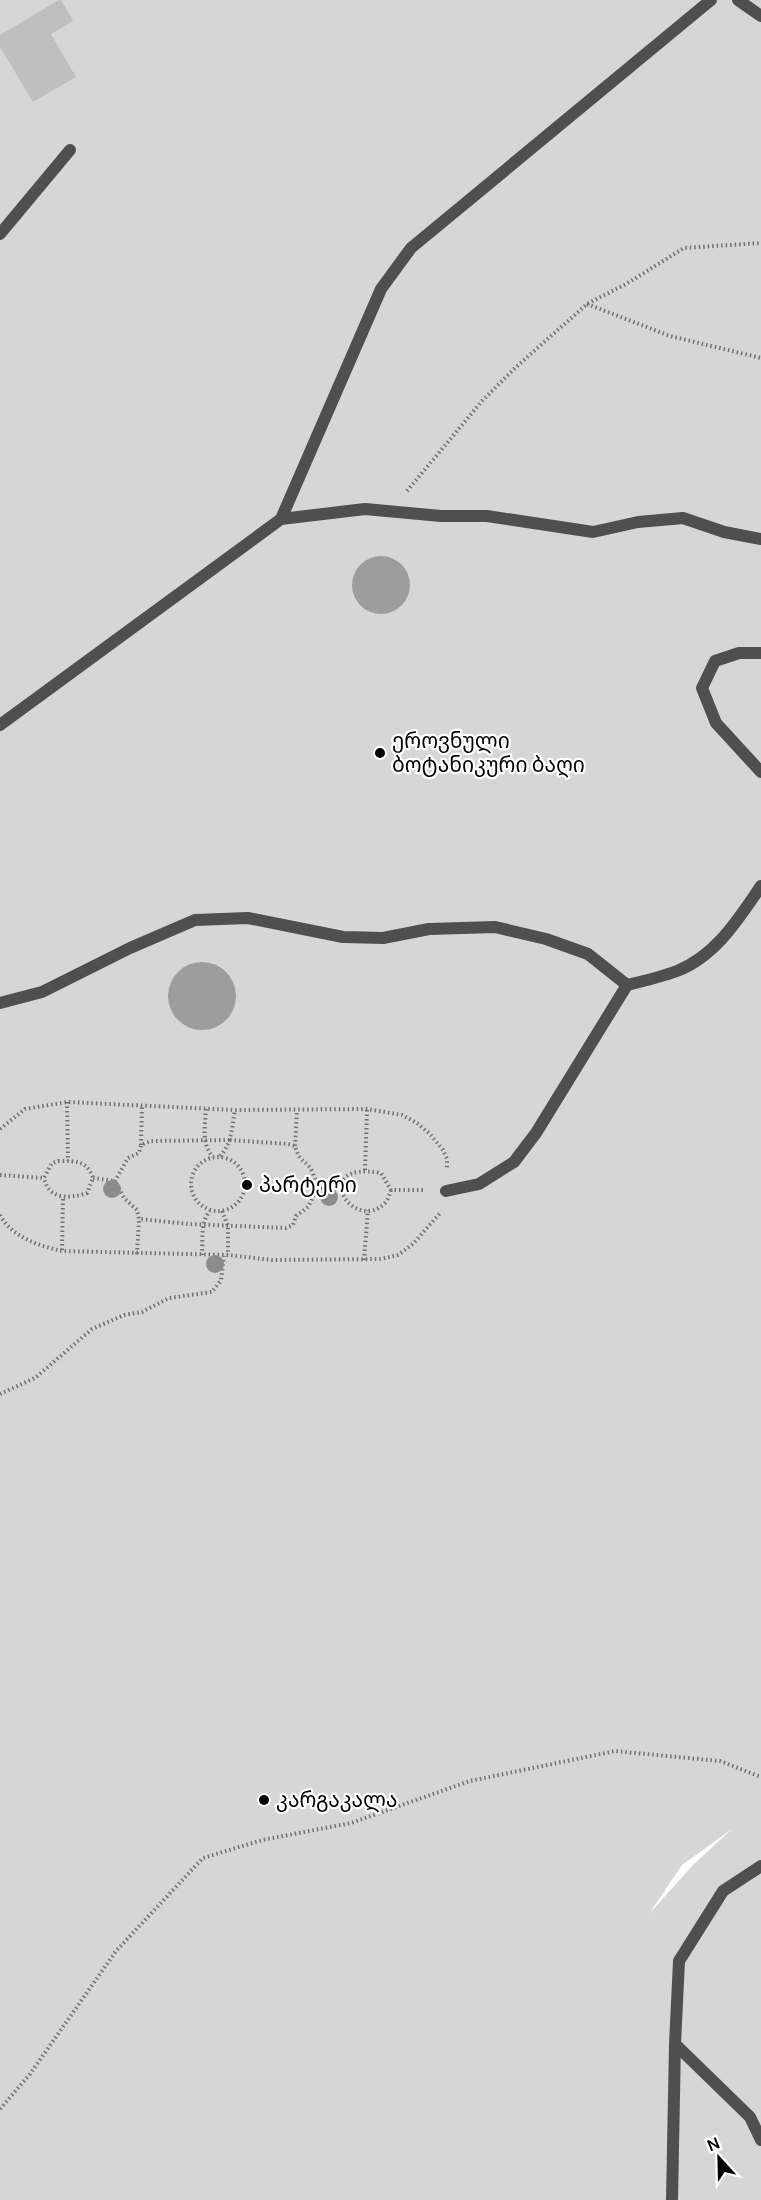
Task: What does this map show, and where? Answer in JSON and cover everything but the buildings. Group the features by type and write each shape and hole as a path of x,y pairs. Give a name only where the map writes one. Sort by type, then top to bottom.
{"lane":[{"path":"281,519 381,289 411,248 711,0"},
{"path":"738,0 761,16"},
{"path":"0,234 70,150"},
{"path":"0,725 281,519 364,509 441,516 487,516 593,532 638,522 683,518 724,532 761,539"},
{"path":"761,653 739,653 715,661 702,688 716,723 761,772"},
{"path":"446,1191 479,1185 514,1162 536,1133 627,985 679,970 703,956 720,942 761,886"},
{"path":"0,1003 42,992 195,920 248,918 343,937 383,938 429,929 495,927 546,939 588,954 627,985"},
{"path":"672,2200 679,1961 723,1891 761,1866"},
{"path":"675,2044 750,2117 761,2140"}],"path":[{"path":"391,511 482,400 587,304 626,284 684,249 761,243"},
{"path":"587,304 670,336 761,358"},
{"path":"67,1102 68,1161"},
{"path":"0,1129 25,1109 67,1102 235,1110 367,1109 402,1115 417,1123 430,1134 447,1159 446,1205 413,1244 398,1255 381,1259 272,1260 226,1255 62,1251 43,1247 21,1236 3,1221 0,1215"},
{"path":"116,1181 128,1158 139,1153 142,1105"},
{"path":"206,1109 204,1140 213,1157"},
{"path":"365,1170 367,1109"},
{"path":"220,1157 227,1149 230,1140 235,1110"},
{"path":"297,1111 295,1146 298,1158 311,1168 316,1184 321,1188"},
{"path":"141,1145 150,1141 230,1140 295,1146"},
{"path":"213,1157 231,1160 239,1166 245,1183 245,1192 240,1200 234,1206 222,1211 210,1211 195,1200 191,1192 192,1174 197,1166 213,1157"},
{"path":"58,1161 83,1162 93,1178 87,1193 63,1197 51,1193 44,1178 52,1163 58,1161"},
{"path":"365,1170 381,1173 391,1190 385,1202 374,1209 368,1209 350,1206 343,1198 341,1189 343,1181 350,1173 365,1170"},
{"path":"0,1175 44,1178"},
{"path":"93,1178 116,1181"},
{"path":"116,1181 124,1198 137,1210 139,1220 137,1254"},
{"path":"139,1220 286,1228 293,1225 296,1216 308,1207 316,1191 321,1188 341,1189"},
{"path":"391,1190 446,1191"},
{"path":"62,1251 63,1197"},
{"path":"364,1260 368,1209"},
{"path":"202,1255 203,1225 210,1211"},
{"path":"0,1394 35,1378 92,1329 124,1315 142,1312 170,1298 212,1292 220,1280 226,1255 228,1226 222,1211"},
{"path":"0,2109 30,2074 116,1951 203,1858 262,1840 351,1823 470,1781 615,1751 720,1761 761,1777"}],"shaded area":[{"name":"ეროვნული ბოტანიკური ბაღი","path":"0,0 761,0 761,2200 0,2200","holes":["732,1829 693,1865 649,1914 682,1865"]},
{"path":"381,556 397,561 405,569 410,585 405,601 397,609 381,614 365,609 357,601 352,585 357,569 365,561"},
{"path":"202,962 215,965 226,972 233,983 236,996 233,1009 226,1020 215,1027 202,1030 189,1027 178,1020 171,1009 168,996 171,983 178,972 189,965"}],"place":[{"name":"ეროვნული ბოტანიკური ბაღი","path":"380,753"},
{"name":"პარტერი","path":"247,1185"},
{"name":"კარგაკალა","path":"264,1800"}]}
